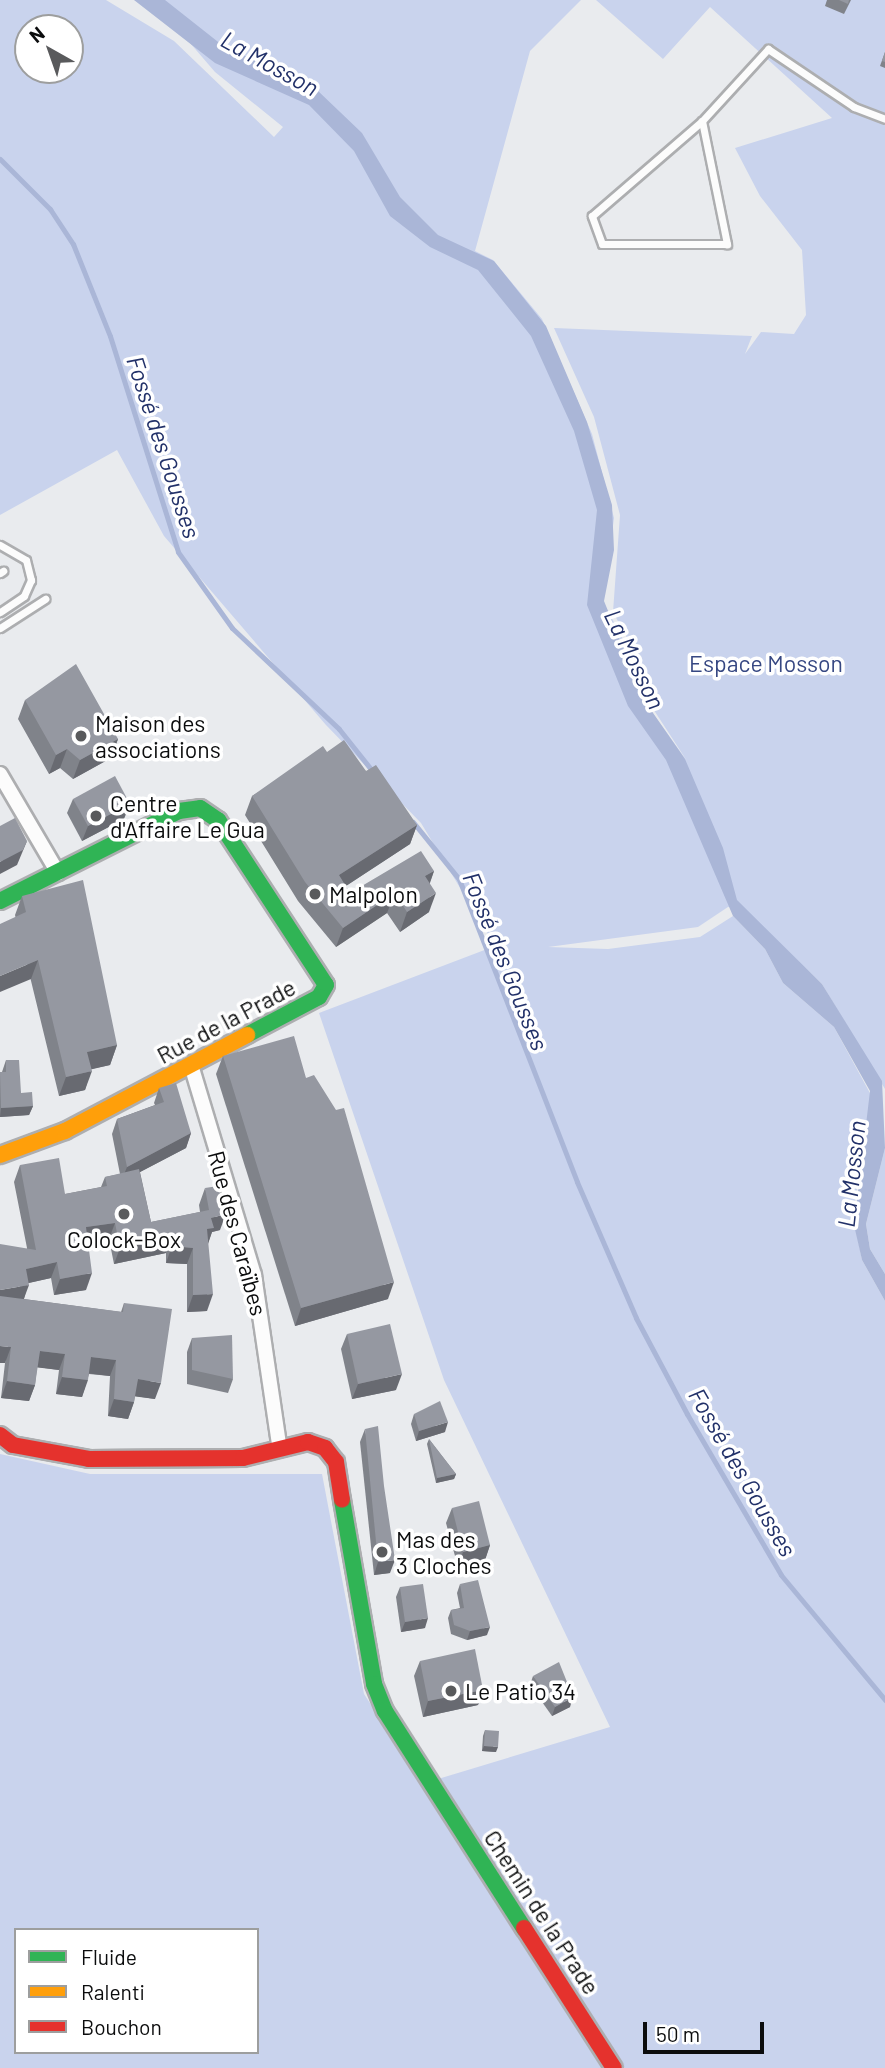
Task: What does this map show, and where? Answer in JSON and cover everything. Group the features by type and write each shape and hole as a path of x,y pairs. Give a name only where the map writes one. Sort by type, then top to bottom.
{"street":[{"path":"0,774 58,873 0,901"},
{"name":"Rue de la Prade","path":"0,1154 65,1131 319,997 326,985 218,820 200,808 179,811 58,873"},
{"name":"Rue des Caraïbes","path":"191,1065 256,1284 279,1445"},
{"name":"Chemin de la Prade","path":"0,1436 13,1445 89,1459 243,1458 279,1445 308,1442 325,1448 336,1462 374,1684 429,1782 614,2068"}],"lane":[{"path":"702,121 727,244 602,244 592,216 702,121 768,49 854,107 885,119"},
{"path":"0,544 26,560 31,580 24,596 0,612"},
{"path":"0,628 45,599"}],"green space":[{"name":"Espace Mosson","path":"0,0 106,0 174,41 274,137 283,127 215,72 153,0 581,0 530,51 475,251 493,260 542,319 592,434 614,518 603,602 631,654 644,701 687,761 648,701 634,651 613,612 620,515 594,417 554,328 752,336 745,354 761,332 794,334 806,315 802,250 760,196 735,148 832,118 710,7 663,59 596,0 885,0 885,1089 822,984 743,908 728,907 698,927 548,947 608,949 700,937 733,916 765,949 783,983 834,1027 871,1095 853,1215 862,1260 885,1301 885,2068 618,2068 438,1779 610,1727 444,1380 319,1013 495,946 421,823 326,725 164,536 117,450 0,515"},
{"path":"885,1148 885,1274 870,1249 866,1224"},
{"path":"0,1454 90,1474 322,1474 364,1694 609,2068 0,2068"}],"shaded area":[{"path":"134,0 165,0 222,45 317,90 362,133 400,197 438,235 494,261 546,326 587,422 612,505 614,550 604,601 644,700 685,759 723,848 737,900 822,984 882,1081 885,1148 866,1224 870,1249 885,1274 885,1301 862,1260 854,1225 870,1091 834,1027 783,983 765,949 733,916 666,760 628,706 587,605 597,510 574,431 531,336 478,270 430,247 390,216 354,151 309,105 215,63"}],"building":[{"path":"76,664 118,739 80,760 67,749 56,755 25,700"},
{"path":"344,740 366,771 376,765 417,825 339,875 350,893 421,851 434,871 425,876 436,893 407,912 395,893 343,928 305,882 252,796 323,746 327,752"},
{"path":"115,776 130,804 88,826 73,799"},
{"path":"15,818 27,841 23,850 0,862 0,826"},
{"path":"83,880 117,1045 87,1052 92,1071 66,1077 38,960 0,976 0,924 26,912 22,896"},
{"path":"294,1036 306,1078 314,1075 336,1110 344,1108 394,1282 301,1308 223,1056"},
{"path":"6,1060 19,1060 21,1093 32,1092 33,1106 1,1108 0,1072 6,1072"},
{"path":"176,1083 191,1133 127,1167 117,1119 164,1102 159,1088"},
{"path":"59,1158 65,1194 107,1186 105,1177 139,1169 151,1222 209,1210 205,1188 218,1186 226,1214 211,1218 214,1228 207,1229 213,1294 193,1295 193,1248 172,1246 172,1237 120,1248 115,1223 86,1227 92,1273 60,1279 57,1262 26,1269 29,1285 0,1290 0,1244 36,1250 20,1165"},
{"path":"0,1296 123,1312 124,1303 172,1309 161,1383 138,1379 134,1402 114,1399 116,1360 91,1357 88,1380 62,1377 65,1354 40,1351 35,1385 7,1381 11,1347 0,1346"},
{"path":"390,1324 402,1374 358,1384 347,1334"},
{"path":"232,1335 233,1379 192,1370 192,1338"},
{"path":"440,1401 448,1422 419,1431 414,1414"},
{"path":"378,1426 395,1560 378,1562 365,1429"},
{"path":"429,1439 456,1474 437,1478"},
{"path":"479,1501 490,1545 463,1552 452,1508"},
{"path":"478,1580 490,1627 470,1631 454,1625 451,1610 464,1608 460,1584"},
{"path":"423,1584 428,1618 405,1622 400,1587"},
{"path":"475,1649 483,1690 428,1701 420,1661"},
{"path":"559,1662 573,1697 555,1707 533,1676"},
{"path":"485,1730 499,1731 498,1747 484,1746"}],"waterway":[{"name":"Fossé des Gousses","path":"0,159 50,209 73,244 110,336 178,552 232,628 339,729 374,773"},
{"name":"Fossé des Gousses","path":"413,822 459,879 577,1182 636,1318 687,1414 781,1575 885,1700"}],"traffic: fast":[{"path":"0,901 179,811 200,808 218,820 326,985 319,997 247,1035"},
{"path":"342,1500 374,1684 385,1711 524,1928"}],"traffic: slow":[{"path":"0,1155 65,1131 247,1035"}],"traffic: jam":[{"path":"0,1435 13,1445 89,1459 243,1458 308,1442 325,1448 336,1462 342,1500"},
{"path":"524,1928 614,2068"}],"place":[{"name":"Maison des associations","path":"81,736"},
{"name":"Centre d'Affaire Le Gua","path":"96,816"},
{"name":"Malpolon","path":"315,894"},
{"name":"Colock-Box","path":"124,1214"},
{"name":"Mas des 3 Cloches","path":"382,1552"},
{"name":"Le Patio 34","path":"451,1691"}],"water label":[{"name":"La Mosson","path":"270,63"},
{"name":"La Mosson","path":"635,659"},
{"name":"La Mosson","path":"851,1174"}]}
